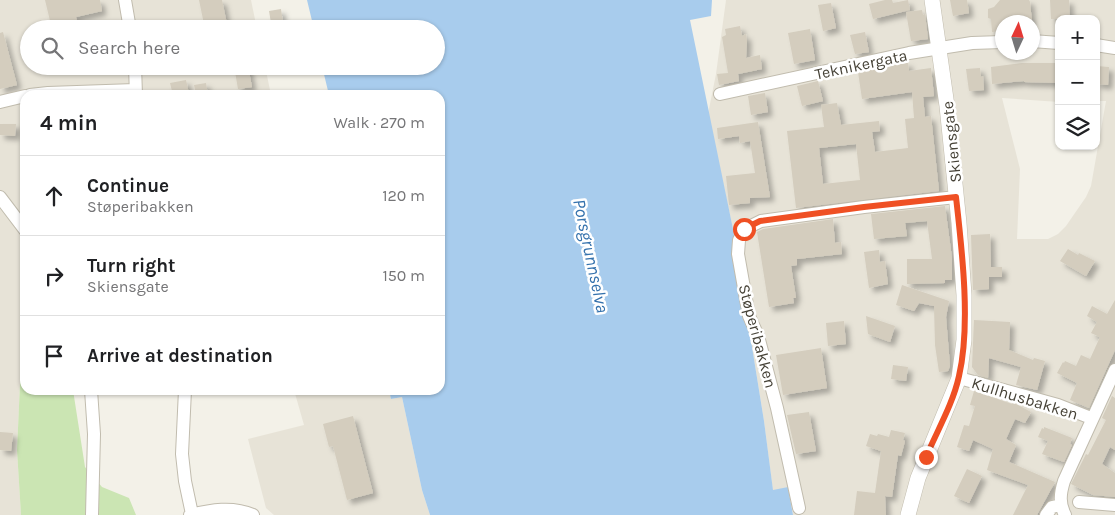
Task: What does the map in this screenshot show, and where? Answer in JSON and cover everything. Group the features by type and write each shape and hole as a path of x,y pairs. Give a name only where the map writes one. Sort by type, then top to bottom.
{"street":[{"path":"125,0 128,20"},
{"name":"Skiensgate","path":"908,515 918,478 959,378 964,340 964,295 956,197 940,48 932,0"},
{"name":"Teknikergata","path":"720,94 909,53 972,43 995,42"},
{"path":"1040,42 1055,43"},
{"path":"1100,46 1115,48"},
{"path":"135,75 135,90"},
{"path":"0,102 20,97"},
{"path":"0,197 20,223"},
{"name":"Støperibakken","path":"799,508 775,399 758,336 750,316 738,254 739,240 744,229 760,221 956,197"},
{"path":"1046,515 1052,507 1063,510 1060,494 1073,459 1115,370"},
{"name":"Kullhusbakken","path":"959,378 1058,405 1091,418"},
{"path":"91,395 94,434 92,515"},
{"path":"185,395 182,454 191,515 231,509 241,510 252,515"},
{"path":"1079,502 1115,505"}],"shaded area":[{"path":"0,0 251,0 255,20 20,20 20,75 267,75 270,90 20,90 20,384 17,450 21,515 0,515"},
{"path":"726,0 1115,0 1115,515 793,515 788,487 773,491 764,421 733,229 708,114 716,74"},
{"path":"295,395 390,395 391,399 402,397 422,490 430,515 274,515 266,508 248,439 304,425"}],"green space":[{"path":"20,384 20,395 74,395 85,467 102,487 129,498 136,515 21,515 17,450"}],"water":[{"name":"Porsgrunnselva","path":"307,0 712,0 711,16 690,20 733,229 764,421 773,490 788,487 793,515 430,515 422,490 402,397 391,399 390,395 445,395 445,90 328,90 324,75 445,75 445,20 312,20"}],"building":[{"path":"45,0 100,0 102,11 76,17 77,20 50,20"},
{"path":"199,0 222,0 226,20 203,20"},
{"path":"892,0 893,3 908,0 910,10 873,19 869,4"},
{"path":"950,0 967,0 969,13 953,16"},
{"path":"1000,0 1029,0 1031,15 995,15 995,32 992,32 991,19 988,18 988,9 994,7"},
{"path":"1050,0 1069,0 1070,15 1055,15 1055,19 1051,19"},
{"path":"831,3 836,28 823,31 818,5"},
{"path":"281,9 283,20 270,20 269,11"},
{"path":"922,10 923,15 925,14 928,39 911,41 906,12"},
{"path":"740,26 742,36 746,34 746,58 760,55 762,69 738,74 739,81 719,85 717,74 728,73 722,37 726,35 725,29"},
{"path":"810,29 815,60 794,64 788,33"},
{"path":"3,32 17,85 0,89 0,33"},
{"path":"865,32 869,52 855,54 850,35"},
{"path":"908,62 909,71 931,68 934,96 923,97 925,117 931,116 939,191 796,208 787,131 824,127 821,105 837,103 841,125 879,121 880,131 872,132 875,152 908,148 905,119 914,118 912,92 862,99 858,72","holes":["856,144 860,180 823,184 819,148"]},
{"path":"1022,63 1055,63 1055,83 1024,81 992,84 991,67"},
{"path":"1100,66 1109,67 1108,85 1100,84"},
{"path":"980,68 981,77 983,76 984,90 969,91 966,69"},
{"path":"236,75 250,75 252,87 238,89"},
{"path":"186,80 188,90 172,90 170,83"},
{"path":"818,81 823,101 802,106 797,86"},
{"path":"206,83 207,90 195,90 194,85"},
{"path":"765,93 768,112 751,115 748,96"},
{"path":"758,122 770,197 750,198 750,203 729,205 726,176 755,173 750,141 740,143 739,136 718,139 717,128"},
{"path":"0,124 16,124 15,136 0,135"},
{"path":"945,206 952,258 952,280 945,280 945,283 907,284 907,259 932,259 927,221 905,223 907,236 874,239 871,214"},
{"path":"833,219 835,243 841,242 842,254 797,259 797,265 791,266 796,298 793,298 794,303 769,307 757,232 763,229"},
{"path":"990,234 991,267 1002,267 1002,277 989,277 989,289 973,290 971,235"},
{"path":"1068,249 1095,261 1086,276 1060,261"},
{"path":"879,250 880,262 885,261 888,284 869,288 864,252"},
{"path":"902,285 949,301 946,317 950,366 948,371 939,372 935,345 934,306 919,303 914,311 896,305"},
{"path":"1115,300 1115,350 1089,408 1070,400 1077,383 1057,373 1065,361 1076,366 1081,355 1090,359 1100,337 1091,333 1097,322 1087,316 1092,306 1107,314"},
{"path":"866,316 895,326 890,342 868,334"},
{"path":"974,320 1010,322 1009,350 1033,360 1034,358 1045,361 1037,390 1016,385 1021,367 989,358 988,378 978,375 972,367"},
{"path":"844,321 846,344 828,346 826,323"},
{"path":"821,348 827,388 783,395 776,355"},
{"path":"893,365 908,367 906,381 891,379"},
{"path":"974,391 1012,404 1012,402 1031,412 1025,423 1015,419 1006,439 1016,445 1009,462 1055,482 1037,515 1013,515 1028,485 987,470 993,449 973,440 969,451 957,447 964,425 969,426 975,406 970,405"},
{"path":"1112,396 1115,398 1115,450 1110,447 1102,464 1115,473 1115,497 1093,495 1071,484 1106,420 1102,418"},
{"path":"809,412 816,451 796,454 787,415"},
{"path":"353,416 373,493 347,500 333,446 329,447 323,424"},
{"path":"1044,427 1072,438 1070,444 1072,445 1064,462 1042,454 1048,441 1038,437"},
{"path":"891,430 905,433 903,440 905,441 901,456 898,455 892,497 885,496 886,515 854,515 857,491 875,493 881,451 866,446 870,434 889,437"},
{"path":"0,432 13,433 11,451 0,450"},
{"path":"967,469 982,476 969,503 954,496"}],"route":[{"path":"744,229 760,221 956,197 964,295 962,362 953,396 926,457"}]}
